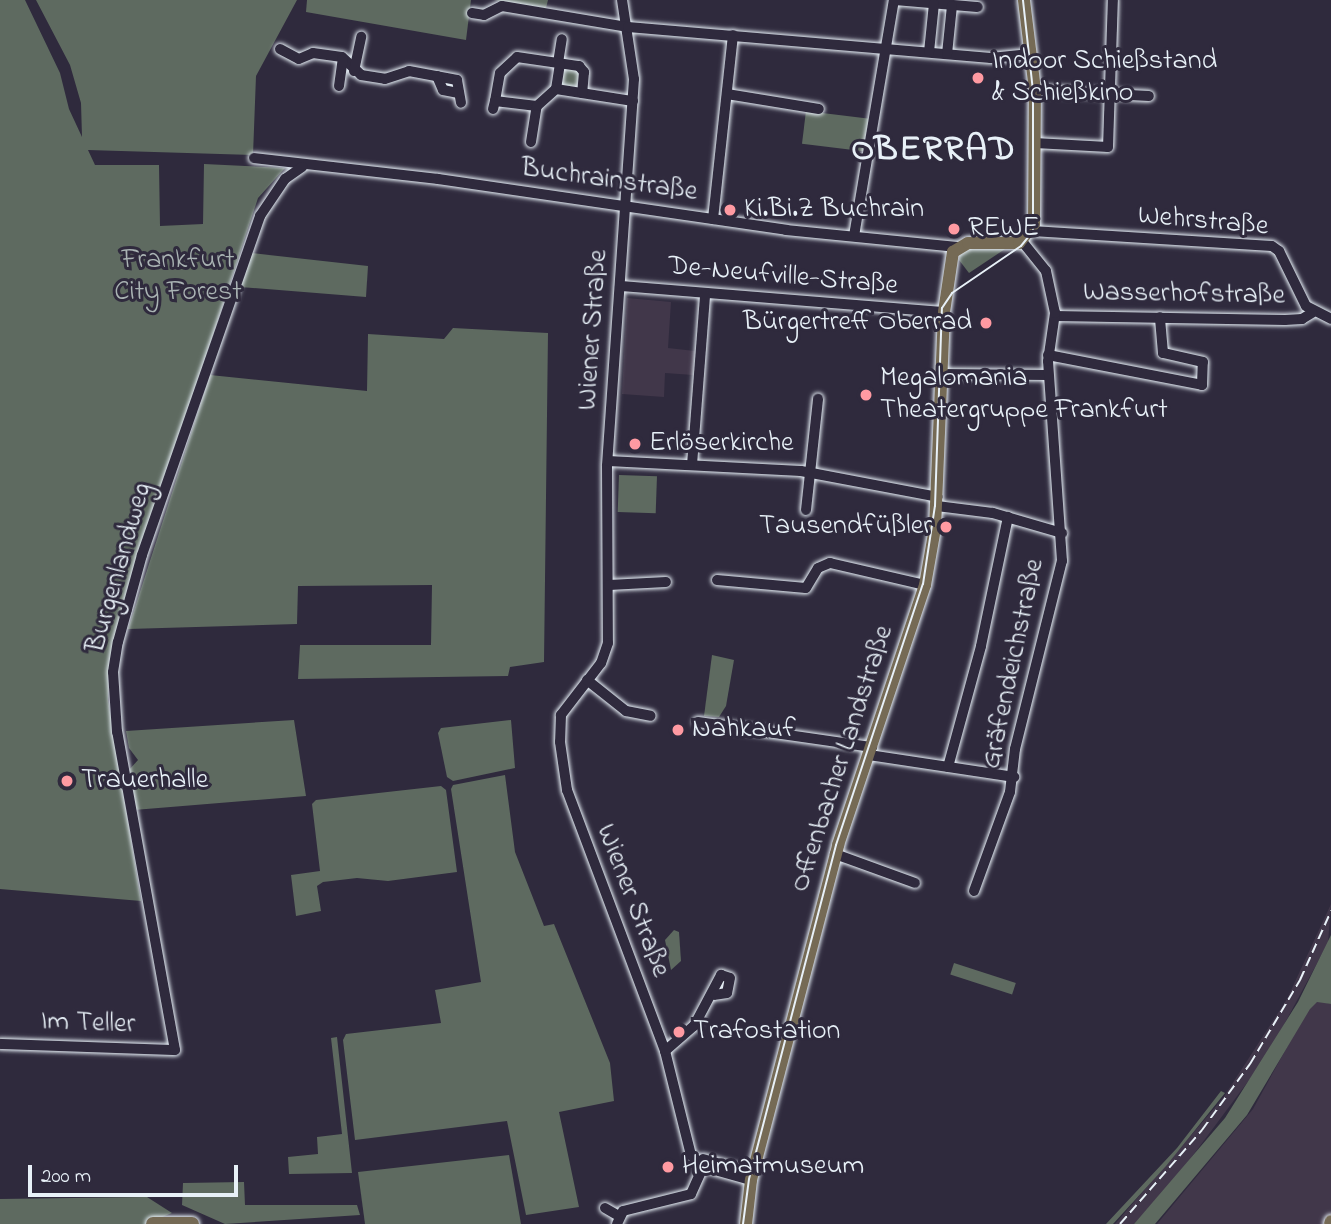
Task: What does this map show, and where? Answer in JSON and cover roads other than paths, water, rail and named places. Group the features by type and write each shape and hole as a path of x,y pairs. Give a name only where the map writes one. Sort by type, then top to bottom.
{"highway":[{"path":"153,1224 192,1224"}],"main road":[{"path":"957,247 1022,242 1032,231 1035,90 1024,0"},
{"name":"Offenbacher Landstraße","path":"746,1224 752,1177 835,854 925,585 937,501 944,308 957,247"}],"street":[{"name":"Wiener Straße","path":"622,0 628,27 633,101 608,461 608,643 587,681 561,715 567,790 666,1051 687,1142 706,1164 752,1177"},
{"path":"854,236 894,0 978,7"},
{"path":"1035,143 1108,147 1113,0"},
{"path":"929,52 934,4"},
{"path":"471,13 484,15 502,6 628,27 991,58 1030,54"},
{"path":"947,54 952,6"},
{"path":"713,219 733,34"},
{"path":"354,71 361,37"},
{"path":"531,142 537,106 556,89 562,39"},
{"path":"280,49 299,59 317,53 343,59 354,71 385,79 409,71 457,80 460,98"},
{"path":"537,106 494,105 500,73 517,57 582,68 582,93"},
{"path":"339,86 343,59"},
{"path":"556,89 633,101"},
{"path":"1035,90 1149,96"},
{"path":"727,94 819,109"},
{"name":"Buchrainstraße","path":"254,158 302,167 438,179 713,219 957,247"},
{"name":"Burgenlandweg","path":"175,1050 117,732 113,672 118,642 142,555 260,216 285,179 302,167"},
{"name":"Wehrstraße","path":"1032,231 1272,246 1279,251 1312,313"},
{"name":"Wasserhofstraße","path":"1022,242 1046,271 1055,316 1302,319 1312,313"},
{"name":"De-Neufville-Straße","path":"620,286 705,295 944,308"},
{"path":"692,465 705,295"},
{"path":"1312,313 1331,319"},
{"name":"Gräfendeichstraße","path":"974,891 1014,777 1015,749 1060,574 1062,533 1048,375 1048,355 1055,316"},
{"path":"1048,355 1202,385 1203,362 1163,353 1160,317"},
{"path":"941,374 1048,375"},
{"path":"806,510 818,399"},
{"path":"608,461 812,474 1008,517 1062,533"},
{"path":"948,767 981,646 1008,517"},
{"path":"718,580 806,588 818,568 830,563 925,585"},
{"path":"609,585 666,582"},
{"path":"587,681 626,712 652,716"},
{"path":"698,722 1014,777"},
{"path":"835,854 915,883"},
{"path":"666,1051 689,1032 715,995"},
{"name":"Im Teller","path":"0,1044 175,1050"},
{"path":"606,1208 618,1220 623,1211 685,1197 696,1187 706,1164"}],"tram line":[{"path":"743,1224 749,1179 836,845 923,584 935,506 942,308 952,293 1021,246 1033,231 1033,91 1023,0"}],"railway":[{"path":"1120,1224 1202,1130 1250,1064 1300,980 1331,911"}],"place":[{"name":"Indoor Schießstand & Schießkino","path":"978,78"},
{"name":"Ki.Bi.Z Buchrain","path":"730,210"},
{"name":"REWE","path":"954,229"},
{"name":"Bürgertreff Oberrad","path":"986,323"},
{"name":"Megalomania Theatergruppe Frankfurt","path":"866,395"},
{"name":"Erlöserkirche","path":"635,444"},
{"name":"Tausendfüßler","path":"946,527"},
{"name":"Nahkauf","path":"678,730"},
{"name":"Trauerhalle","path":"67,781"},
{"name":"Trafostation","path":"679,1032"},
{"name":"Heimatmuseum","path":"668,1167"}],"district":[{"name":"OBERRAD","path":"934,151"}],"park label":[{"name":"Frankfurt City Forest","path":"178,277"}]}
